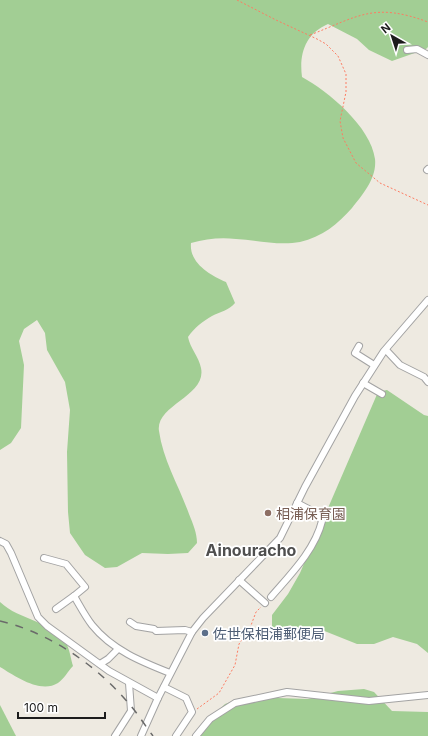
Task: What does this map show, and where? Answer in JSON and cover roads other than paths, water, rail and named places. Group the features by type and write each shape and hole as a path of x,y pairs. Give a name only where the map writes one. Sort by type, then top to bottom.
{"street":[{"path":"407,50 417,49 428,55"},
{"path":"141,736 170,673 192,632 239,580 280,538 297,503 374,365 428,300"},
{"path":"359,346 355,353 374,365"},
{"path":"386,350 400,365 424,377 428,382"},
{"path":"363,383 382,394"},
{"path":"271,598 297,567 320,530 322,521 320,516 297,503"},
{"path":"0,540 11,553 38,616 47,626 129,683 158,698"},
{"path":"44,558 66,564 85,587 56,609"},
{"path":"239,580 265,603"},
{"path":"74,596 92,625 106,640 118,649 145,663 170,673"},
{"path":"130,622 136,626 154,629 156,632 185,630 192,632"},
{"path":"100,664 108,659 118,649"},
{"path":"114,736 131,711 129,683"},
{"path":"164,687 186,698 192,712 176,736"},
{"path":"196,736 210,719 235,703 287,692 369,701 428,695"}],"railway":[{"path":"0,621 38,634 75,655 91,667 122,696 153,736"}],"place":[{"name":"相浦保育園","path":"268,513"},
{"name":"佐世保相浦郵便局","path":"205,633"}],"district":[{"name":"Ainouracho","path":"251,550"}]}
